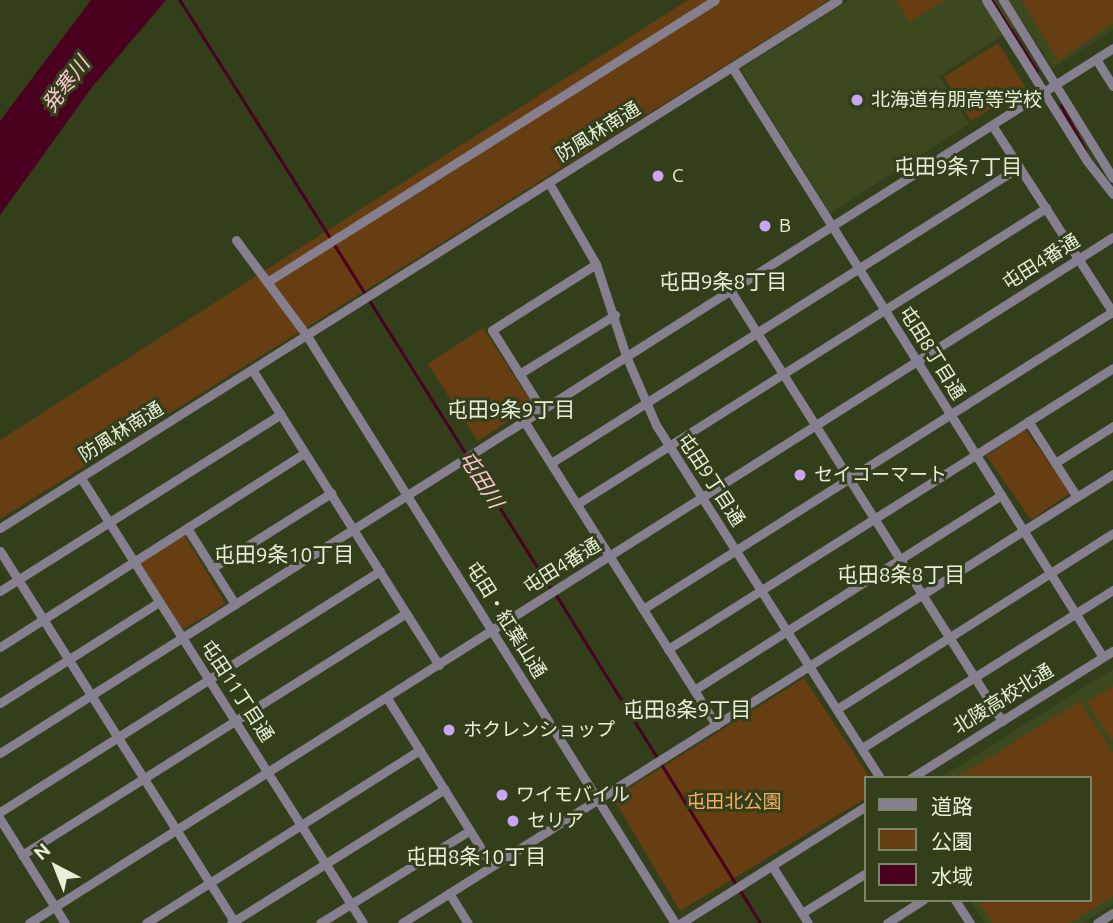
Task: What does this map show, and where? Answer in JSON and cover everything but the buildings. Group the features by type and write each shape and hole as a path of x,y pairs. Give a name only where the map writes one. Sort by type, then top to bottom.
{"street":[{"path":"267,282 715,0"},
{"name":"防風林南通","path":"0,528 838,0"},
{"path":"986,0 1113,194"},
{"path":"1003,0 1110,167 1113,178"},
{"path":"0,753 1113,48"},
{"path":"1096,59 1113,86"},
{"name":"屯田8丁目通","path":"732,67 1103,657"},
{"path":"643,609 1112,313 992,125"},
{"path":"551,463 1019,167"},
{"name":"屯田9丁目通","path":"549,183 596,264 645,404 879,776"},
{"path":"576,504 1046,208"},
{"name":"屯田4番通","path":"29,923 1113,237"},
{"name":"屯田・紅葉山通","path":"236,240 307,336 676,923"},
{"path":"541,410 492,330 596,264"},
{"path":"730,290 1002,721"},
{"path":"519,374 615,315"},
{"path":"668,649 1113,368"},
{"path":"253,371 439,665"},
{"path":"0,591 281,414"},
{"path":"524,421 716,724"},
{"path":"1028,421 1077,497"},
{"path":"1055,463 1113,426"},
{"path":"0,647 305,453"},
{"path":"402,923 1113,474"},
{"name":"屯田11丁目通","path":"81,478 363,923"},
{"path":"212,568 331,493"},
{"path":"694,690 1001,495"},
{"path":"187,528 235,604"},
{"path":"837,709 1113,533"},
{"path":"0,551 234,922 445,789"},
{"path":"0,812 380,571"},
{"path":"862,748 1113,590"},
{"path":"0,703 159,602"},
{"path":"22,855 406,612"},
{"name":"北陵高校北通","path":"914,776 1113,651"},
{"path":"387,698 492,866"},
{"path":"146,923 421,750"},
{"path":"681,923 864,807"},
{"path":"0,819 65,923"},
{"path":"320,923 469,831"},
{"path":"772,866 808,923"},
{"path":"802,914 864,874"},
{"path":"449,893 468,923"},
{"path":"887,923 920,902"},
{"path":"956,902 970,923"},
{"path":"1097,923 1113,913"}],"shaded area":[{"name":"北海道有朋高等学校","path":"849,0 1113,0 1113,30 1053,68 1023,22 939,76 969,124 830,213 741,69"},
{"path":"1113,669 1113,904 1083,923 985,923 971,902 1092,902 1092,776 943,776"}],"green space":[{"path":"688,0 830,0 0,519 0,440"},
{"path":"896,0 945,0 910,22"},
{"path":"1022,0 1113,0 1113,23 1058,61"},
{"path":"998,43 1026,87 971,121 944,77"},
{"path":"483,328 533,405 478,441 428,364"},
{"path":"1025,429 1070,493 1031,520 986,456"},
{"path":"185,536 226,604 180,631 140,563"},
{"name":"屯田北公園","path":"804,678 869,776 864,776 864,799 680,911 613,798"},
{"path":"1113,686 1113,738 1111,739 1087,702"},
{"path":"1080,701 1113,753 1113,896 1070,923 992,923 979,902 1092,902 1092,776 959,776"}],"water":[{"name":"発寒川","path":"91,0 166,0 93,86 0,215 0,121"}],"waterway":[{"name":"屯田川","path":"180,0 331,239"},
{"path":"992,0 1037,71"},
{"path":"1061,105 1085,149"},
{"name":"屯田川","path":"334,244 551,588"},
{"name":"屯田川","path":"555,593 737,885"},
{"name":"屯田川","path":"740,890 761,923"}],"place":[{"name":"北海道有朋高等学校","path":"857,100"},
{"name":"C","path":"658,176"},
{"name":"B","path":"765,226"},
{"name":"セイコーマート","path":"800,475"},
{"name":"ホクレンショップ","path":"449,730"},
{"name":"ワイモバイル","path":"502,795"},
{"name":"セリア","path":"513,821"}],"district":[{"name":"屯田9条7丁目","path":"958,166"},
{"name":"屯田9条8丁目","path":"723,281"},
{"name":"屯田9条9丁目","path":"511,409"},
{"name":"屯田9条10丁目","path":"284,554"},
{"name":"屯田8条8丁目","path":"901,574"},
{"name":"屯田8条9丁目","path":"687,709"},
{"name":"屯田8条10丁目","path":"476,856"}]}
